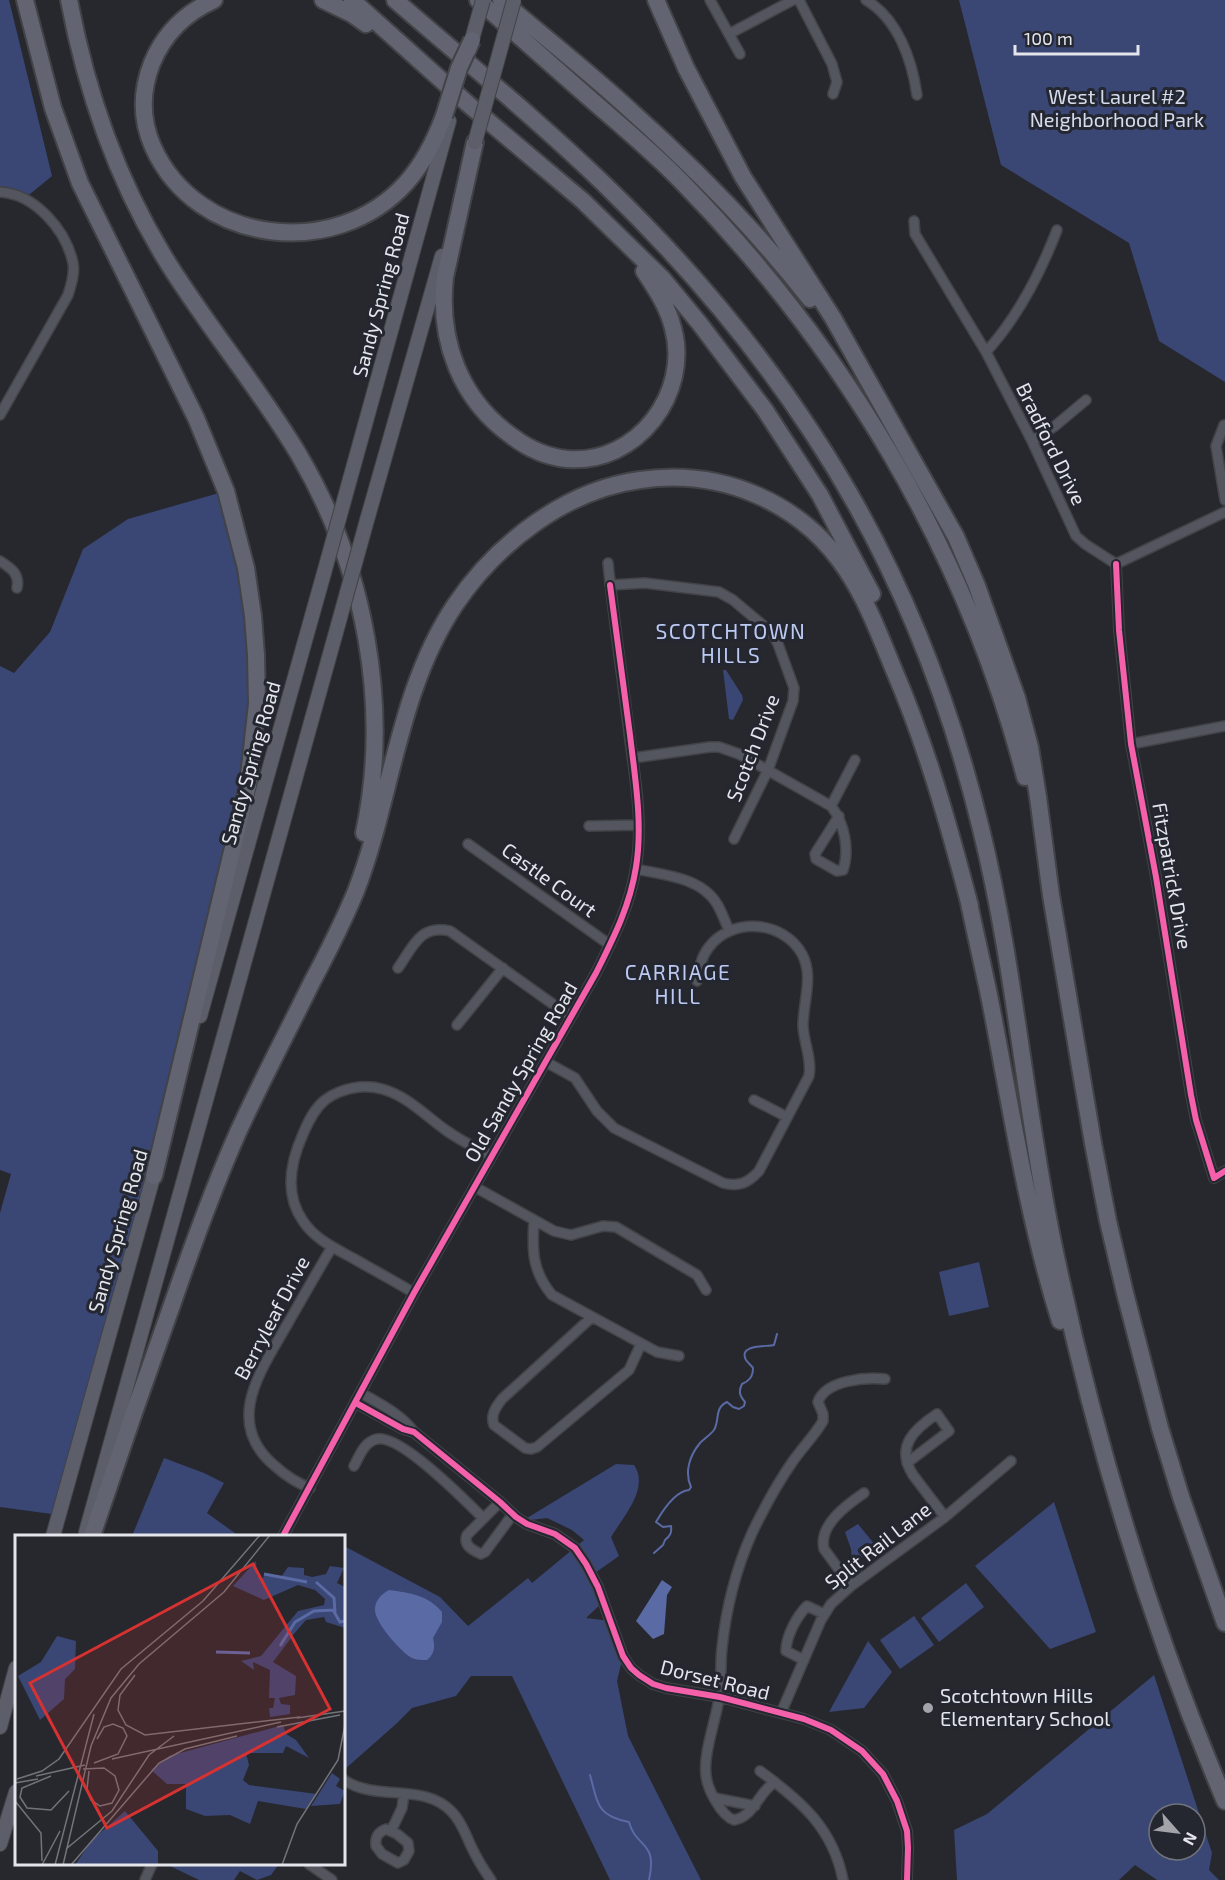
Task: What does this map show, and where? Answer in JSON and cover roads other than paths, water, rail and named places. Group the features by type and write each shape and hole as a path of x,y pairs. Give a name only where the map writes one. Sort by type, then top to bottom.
{"highway":[{"path":"25,0 53,108 80,183 196,418 226,491 246,568 253,616 257,704 248,785 154,1176"},
{"path":"69,0 90,91 119,170 140,214 164,256 299,456 319,492 336,531 357,592 371,672 374,713 373,768 366,827 359,860 340,920 326,954"},
{"path":"214,0 185,17 170,31 157,50 148,74 144,97 144,119 159,160 172,179 198,203 246,228 292,233 313,231 339,225 365,214 385,201 405,184 430,149 446,118 459,68 472,40"},
{"path":"323,0 352,14 379,33 468,104"},
{"path":"352,0 468,104 583,201 663,279 765,410 820,495 864,578 909,682 944,787 990,998 1018,1152 1054,1300 1097,1431 1149,1603 1225,1801"},
{"path":"395,0 599,179 679,260 755,351 816,437 888,566 910,613 952,722 982,832 997,902 1050,1227 1079,1361 1097,1431"},
{"path":"478,0 634,136 709,210 754,261 792,307 860,402 895,461 938,542 984,650 1021,760 1036,818 1093,1143 1125,1293 1181,1497 1225,1623"},
{"path":"501,0 629,109 727,202 766,245 822,315 894,425"},
{"path":"656,0 686,68 743,177 833,318 956,537 977,586 1017,698 1030,747 1051,895"},
{"path":"475,142 443,296 446,332 457,369 481,408 503,431 534,450 568,459 602,455 617,450 634,440 657,417 666,402 676,369 677,348 674,329 656,288 642,268 529,156"},
{"path":"92,1535 147,1374 215,1188 262,1082 347,912 366,863 420,673 431,646 472,581 516,538 571,502 611,486 653,478 699,478 739,488 782,507 798,519 833,551 861,595 921,734 953,839 970,906"}],"main road":[{"path":"472,40 483,0"},
{"path":"85,1535 514,0"},
{"name":"Sandy Spring Road","path":"53,1535 324,573 446,118"},
{"path":"0,1727 15,1672"},
{"path":"1,1843 15,1795"}],"street":[{"path":"710,0 740,54"},
{"path":"729,34 793,0"},
{"path":"799,0 832,64 837,82 833,94"},
{"path":"866,0 879,3 897,32 914,73 917,95"},
{"path":"0,192 12,193 38,208 61,233 73,264 68,296 0,415"},
{"name":"Bradford Drive","path":"914,221 918,240 986,352 1032,441 1076,536 1116,564"},
{"path":"986,352 1031,289 1045,262 1057,230"},
{"path":"1032,441 1055,426 1086,400"},
{"path":"1224,425 1216,446 1225,500"},
{"path":"1116,564 1225,512"},
{"path":"0,561 16,574 17,588"},
{"name":"Old Sandy Spring Road","path":"284,1535 414,1293 571,1017 610,945 626,909 636,869 639,825 633,758 608,563"},
{"name":"Fitzpatrick Drive","path":"1116,564 1119,630 1131,744 1158,889 1194,1112 1214,1178 1225,1172"},
{"name":"Scotch Drive","path":"610,585 645,583 719,592 733,600 774,636 784,658 794,692 793,701 768,770 734,839"},
{"path":"1131,744 1225,726"},
{"path":"633,758 702,747 719,747 739,754 768,770 831,806 838,816 843,828 845,853 843,870 837,871 816,859 815,854 838,816"},
{"path":"831,806 855,760"},
{"path":"589,826 639,825"},
{"name":"Castle Court","path":"468,844 610,945"},
{"path":"636,869 681,879 698,886 717,903 729,930"},
{"path":"546,1062 575,1078 597,1111 614,1128 716,1179 730,1184 742,1184 759,1171 806,1082 810,1069 803,1026 808,988 805,960 796,946 773,929 752,925 729,930 714,941 704,953 697,981"},
{"path":"398,968 420,936 432,930 443,929 450,931 571,1017"},
{"path":"457,1025 503,968"},
{"path":"414,1293 332,1247 303,1222 293,1200 290,1184 292,1164 298,1145 313,1115 327,1099 342,1091 372,1088 387,1091 405,1100 460,1140 491,1156"},
{"path":"754,1101 787,1117"},
{"path":"475,1187 554,1231 571,1235 603,1226 616,1227 697,1275 706,1290"},
{"path":"534,1220 536,1269 542,1284 552,1296 657,1352 679,1356"},
{"name":"Berryleaf Drive","path":"310,1488 281,1472 257,1448 250,1427 249,1409 252,1393 262,1369 332,1247"},
{"path":"592,1317 502,1399 494,1412 492,1420 494,1425 525,1448 537,1447 629,1370 641,1344"},
{"name":"Dorset Road","path":"720,1697 724,1635 740,1564 753,1532 780,1481 822,1424 824,1418 818,1402 819,1398 827,1390 841,1383 863,1378 885,1379"},
{"path":"361,1393 408,1424 414,1432 405,1449"},
{"name":"Dorset Road","path":"356,1403 403,1429 414,1432 513,1514 528,1524 563,1539 575,1548 601,1594 623,1656 635,1672 646,1680 659,1686 720,1697 819,1725 862,1751 883,1774 897,1801 907,1831 908,1880"},
{"path":"907,1463 949,1431 937,1414 920,1425 912,1435 907,1445 907,1463 913,1475 945,1517"},
{"path":"354,1466 364,1448 378,1439 388,1440 405,1449 445,1481 483,1518"},
{"name":"Split Rail Lane","path":"781,1713 824,1614 835,1600 945,1517 1011,1461"},
{"path":"851,1586 824,1549 823,1541 832,1521 843,1508 864,1493"},
{"path":"500,1502 470,1532 465,1540 466,1544 481,1554 485,1552 513,1514"},
{"path":"804,1660 786,1651 786,1643 801,1612 807,1606 824,1614"},
{"path":"720,1697 705,1769 707,1780 723,1812 734,1820 744,1816 755,1806 766,1788 775,1782"},
{"path":"760,1771 799,1800 821,1827 835,1852 843,1880"},
{"path":"345,1780 363,1789 414,1794 436,1800 453,1812 491,1880"},
{"path":"391,1831 400,1815 404,1794"},
{"path":"715,1798 755,1806"},
{"path":"145,1880 151,1865"},
{"path":"312,1865 332,1880"}],"waterway":[{"path":"654,1553 663,1545 671,1531 671,1526 663,1527 656,1522 675,1497 691,1487 688,1475 691,1458 700,1443 714,1430 720,1408 727,1402 739,1409 744,1406 745,1402 740,1389 742,1384 749,1380 753,1368 746,1360 746,1351 754,1347 774,1345 777,1334"},
{"path":"852,1575 860,1570"},
{"path":"590,1775 600,1807 611,1816 629,1822 632,1831 648,1851 651,1858 649,1880"}],"place":[{"name":"Scotchtown Hills Elementary School","path":"928,1708"}],"district":[{"name":"SCOTCHTOWN HILLS","path":"731,644"},
{"name":"CARRIAGE HILL","path":"678,985"}],"park label":[{"name":"West Laurel #2 Neighborhood Park","path":"1117,108"}]}
